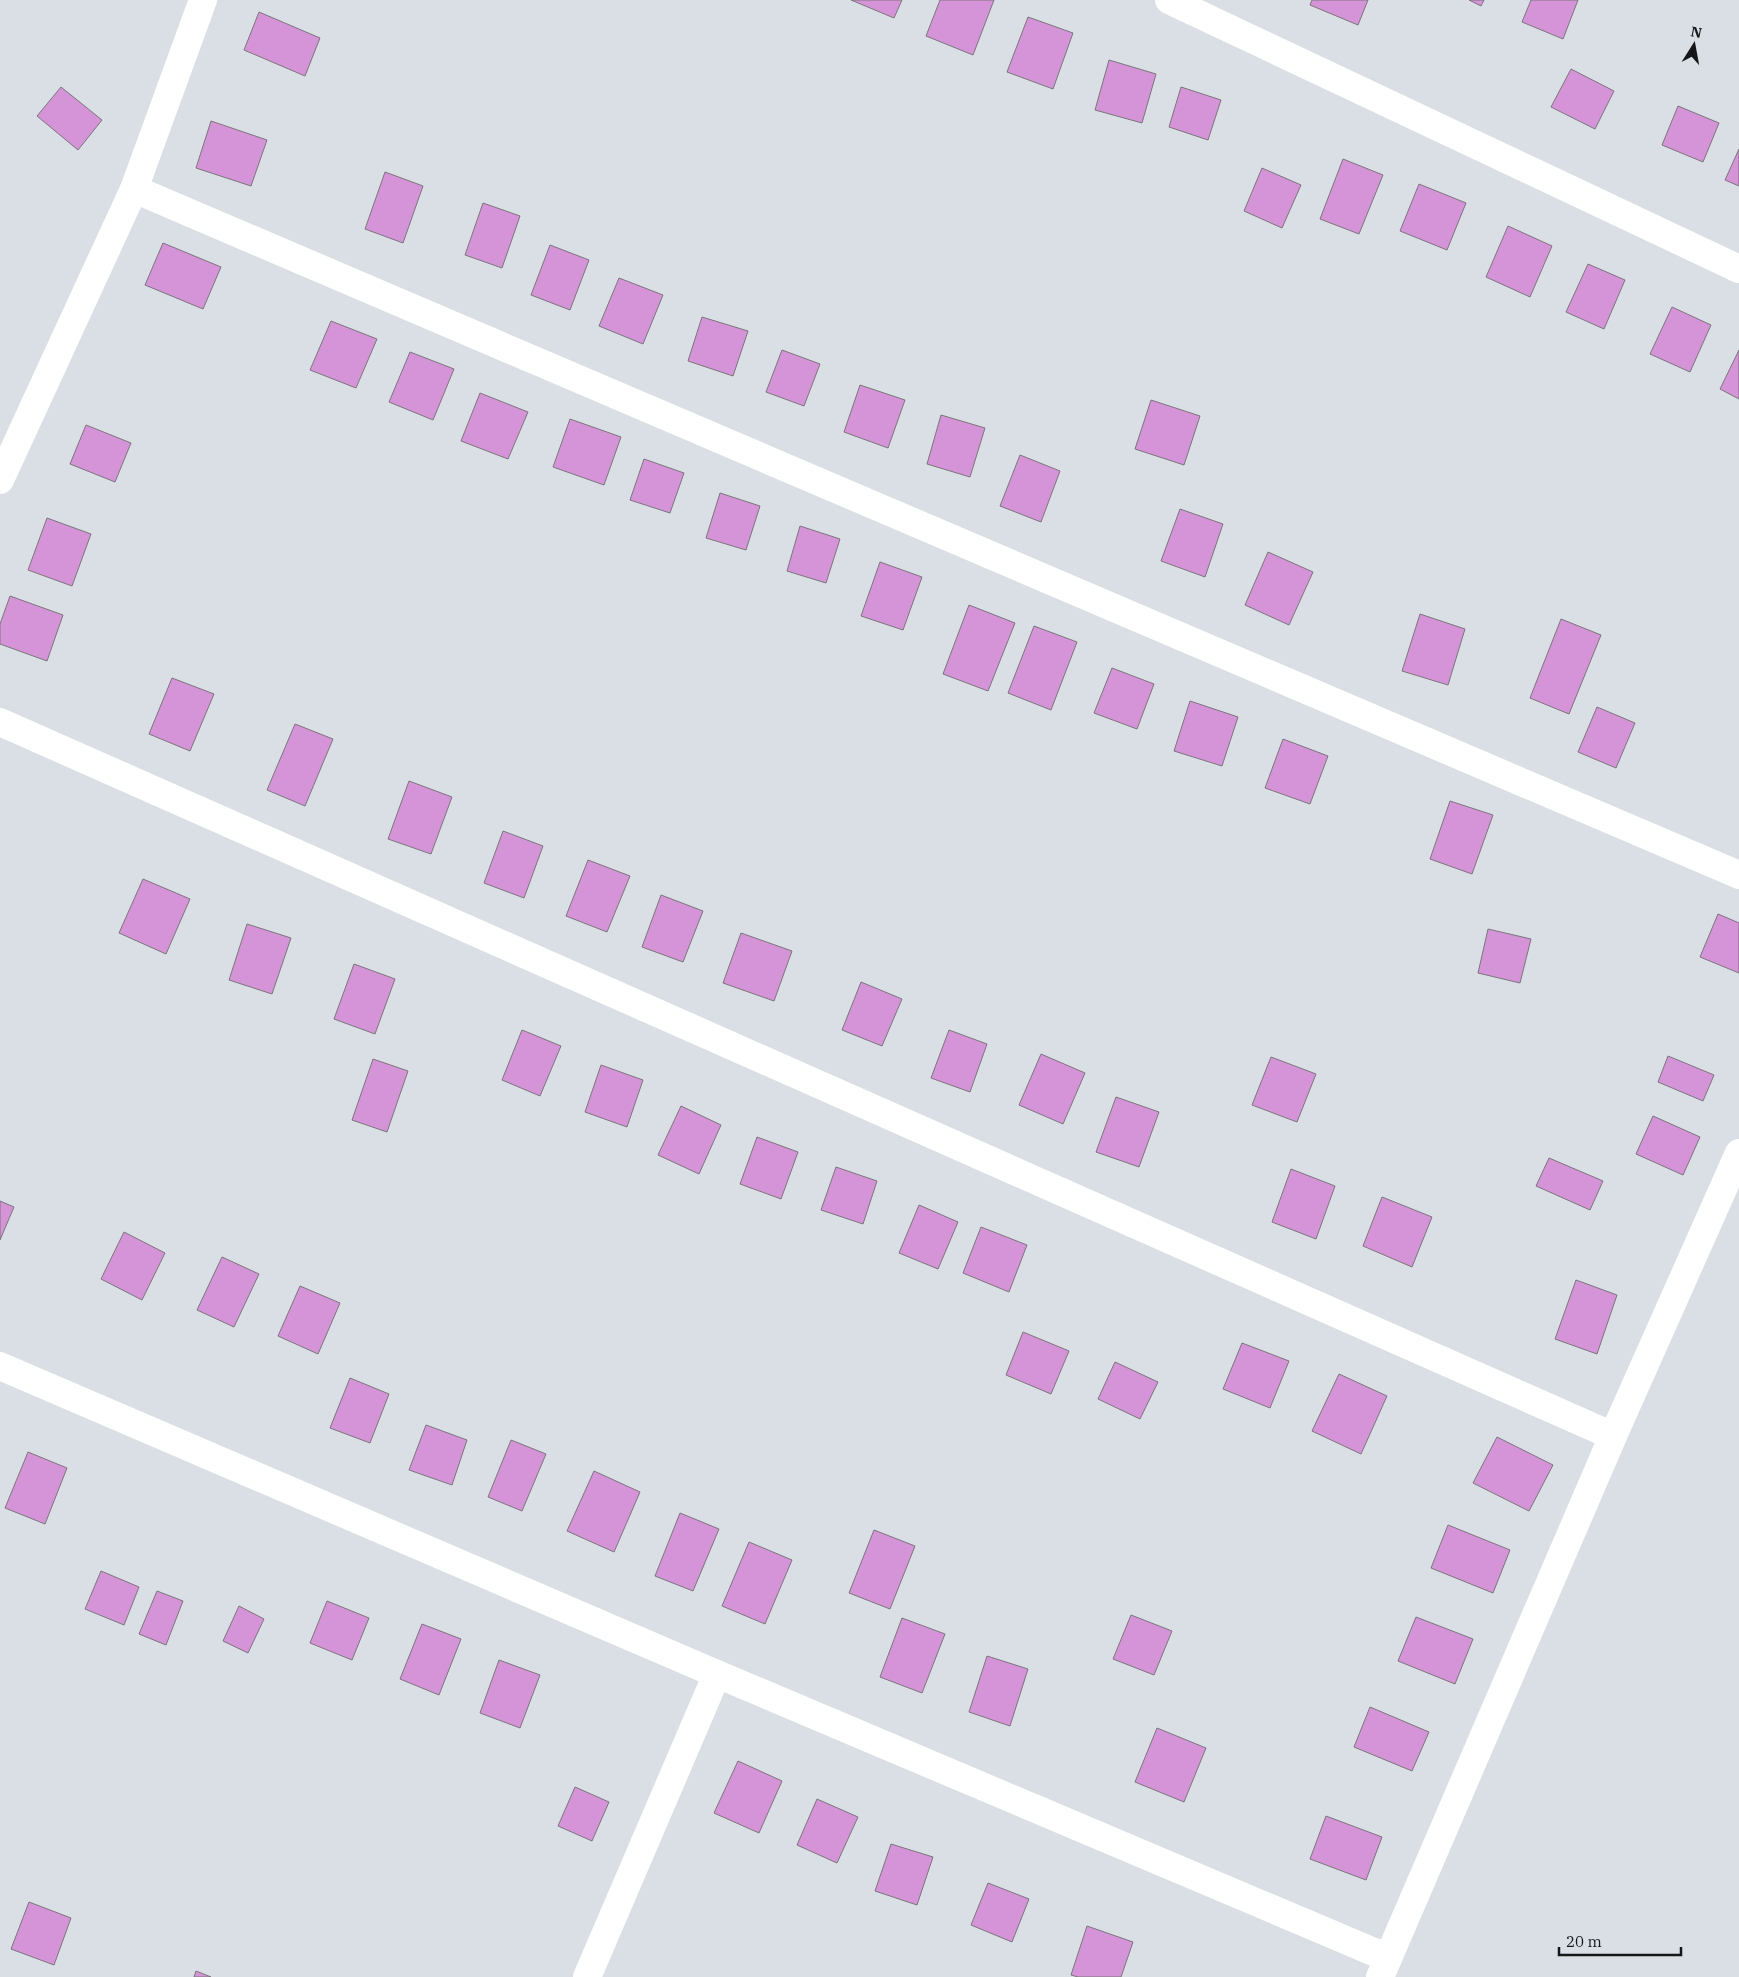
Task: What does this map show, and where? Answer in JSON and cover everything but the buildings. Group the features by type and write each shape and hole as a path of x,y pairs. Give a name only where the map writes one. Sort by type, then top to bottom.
{"street":[{"path":"0,480 134,189 203,0"},
{"path":"1169,0 1739,269"},
{"path":"134,189 1739,875"},
{"path":"0,722 1613,1436"},
{"path":"0,1366 717,1674 1384,1968 1613,1436 1739,1153"},
{"path":"587,1977 717,1674"}]}
